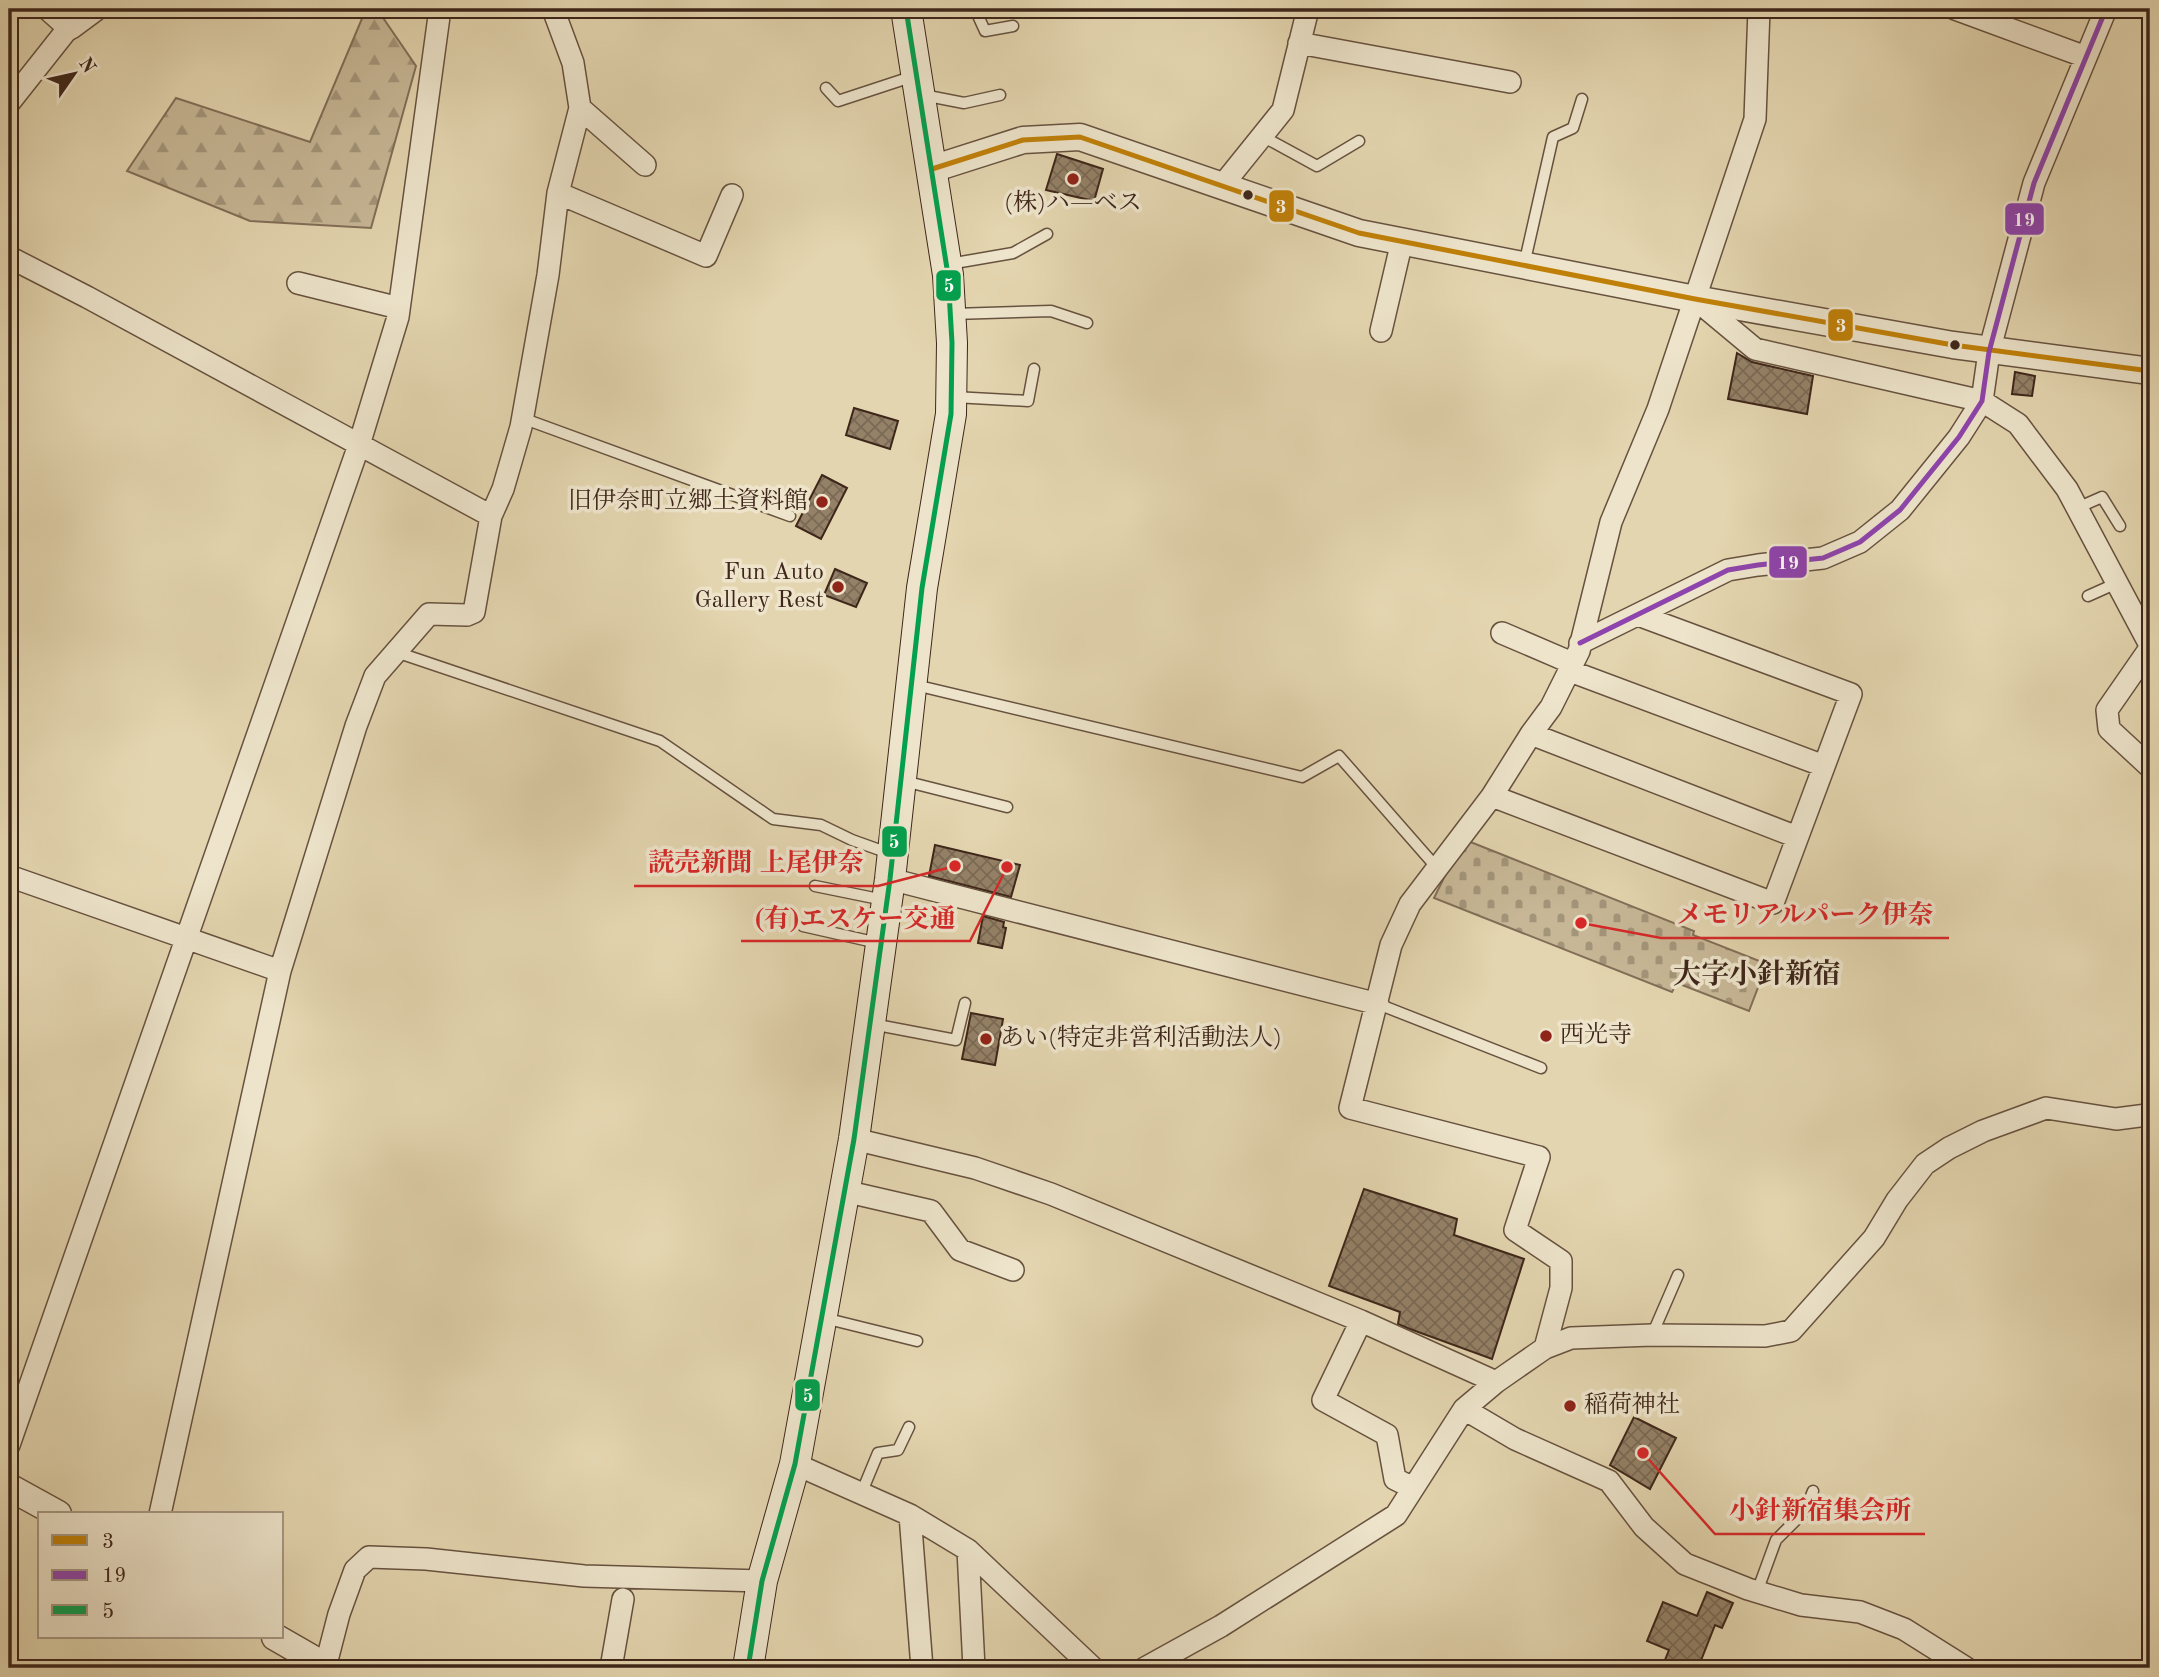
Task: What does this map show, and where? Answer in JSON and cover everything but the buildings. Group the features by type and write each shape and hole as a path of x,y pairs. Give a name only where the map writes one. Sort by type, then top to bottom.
{"main road":[{"path":"748,1668 762,1581 795,1464 854,1139 890,878 922,588 951,414 950,314 946,264 906,12"}],"street":[{"path":"51,9 70,26"},
{"path":"9,103 70,26 93,9"},
{"path":"9,1445 359,445 399,308 440,9"},
{"path":"160,1512 279,971 356,726 375,676 429,614 467,615 474,612 491,516 503,489 522,418 548,275 558,193 580,108 573,63 553,9"},
{"path":"1221,187 1283,110 1308,9"},
{"path":"1545,1348 1561,1288 1561,1261 1515,1230 1539,1157 1350,1108 1391,945 1410,904 1492,796 1551,707 1574,659 1611,522 1658,409 1755,119 1759,9"},
{"path":"1955,9 2086,57"},
{"path":"1574,659 1638,615 1728,570 1824,558 1860,542 1900,510 1959,437 1982,401 1989,352 2034,183 2106,9"},
{"path":"1300,44 1510,82"},
{"path":"580,108 645,165"},
{"path":"932,169 1023,140 1080,137 1359,233 1695,299 1989,352 2150,371"},
{"path":"558,193 706,256 732,195"},
{"path":"1381,331 1402,242"},
{"path":"9,257 491,516"},
{"path":"298,283 399,308"},
{"path":"1695,299 1755,349 1982,401 2018,424 2067,489 2150,647 2107,710 2109,729 2150,767"},
{"path":"1492,796 1773,903 1851,694 1638,615"},
{"path":"1502,634 1574,659 1824,766"},
{"path":"1531,734 1797,837"},
{"path":"9,876 279,971"},
{"path":"890,878 1378,1004"},
{"path":"1145,1668 1221,1626 1396,1515 1464,1409 1496,1382 1545,1348 1571,1338 1652,1335 1765,1336 1791,1331 1874,1238 1897,1200 1925,1164 1949,1148 2046,1108 2116,1119 2150,1113"},
{"path":"854,1139 975,1168 1051,1194 1361,1321 1496,1382"},
{"path":"844,1191 931,1211 960,1250 1013,1270"},
{"path":"1361,1321 1323,1400 1387,1435 1395,1479 1413,1488"},
{"path":"1464,1409 1514,1439 1609,1481 1644,1527 1685,1564 1757,1592 1801,1605 1860,1612 1904,1629 1966,1668"},
{"path":"795,1464 910,1515 968,1550 1093,1668"},
{"path":"9,1487 54,1512"},
{"path":"910,1515 922,1668"},
{"path":"968,1550 974,1668"},
{"path":"277,1638 326,1668 339,1614 355,1570 369,1557 426,1559 584,1576 762,1581"},
{"path":"611,1668 623,1599"}],"lane":[{"path":"906,12 939,9"},
{"path":"975,9 985,31 1013,26"},
{"path":"826,88 838,100 918,85 964,103 1000,95"},
{"path":"1524,265 1553,137 1573,128 1582,99"},
{"path":"1262,136 1317,166 1359,141"},
{"path":"946,264 1013,254 1047,234"},
{"path":"950,314 1051,311 1087,323"},
{"path":"951,397 1028,401 1034,369"},
{"path":"522,418 790,516"},
{"path":"2077,508 2102,497 2120,526"},
{"path":"2088,596 2117,583"},
{"path":"396,652 660,741 773,819 821,825 852,840 890,878"},
{"path":"912,684 1302,777 1339,756 1437,868"},
{"path":"901,780 1007,807"},
{"path":"816,886 890,878"},
{"path":"803,926 881,944"},
{"path":"870,1024 956,1040 965,1003"},
{"path":"1378,1004 1541,1068"},
{"path":"1652,1335 1678,1275"},
{"path":"821,1317 917,1341"},
{"path":"861,1494 878,1453 898,1450 909,1427"},
{"path":"1757,1592 1776,1540 1805,1511 1812,1491"}],"green space":[{"path":"366,9 377,9 416,66 371,228 250,221 127,171 176,98 310,142"},
{"path":"1463,839 1694,931 1693,935 1767,964 1749,1011 1677,983 1672,992 1434,898"}],"transit line":[{"name":"5","path":"748,1668 762,1581 795,1464 854,1139 890,879 922,588 951,414 952,343 948,275 906,9"},
{"name":"19","path":"1580,643 1728,570 1823,558 1860,542 1900,510 1959,437 1982,401 1989,352 2034,183 2106,9"},
{"name":"3","path":"932,169 1023,140 1080,137 1359,233 1695,299 1953,345 2150,371"}],"place":[{"name":"(株)ハ―ベス","path":"1073,179"},
{"name":"旧伊奈町立郷土資料館","path":"822,502"},
{"name":"Fun Auto Gallery Rest","path":"838,587"},
{"name":"読売新聞 上尾伊奈","path":"955,866"},
{"name":"(有)エスケー交通","path":"1007,867"},
{"name":"メモリアルパーク伊奈","path":"1581,923"},
{"name":"西光寺","path":"1546,1036"},
{"name":"あい(特定非営利活動法人)","path":"986,1039"},
{"name":"稲荷神社","path":"1570,1406"},
{"name":"小針新宿集会所","path":"1643,1453"}],"district":[{"name":"大字小針新宿","path":"1757,976"}]}
